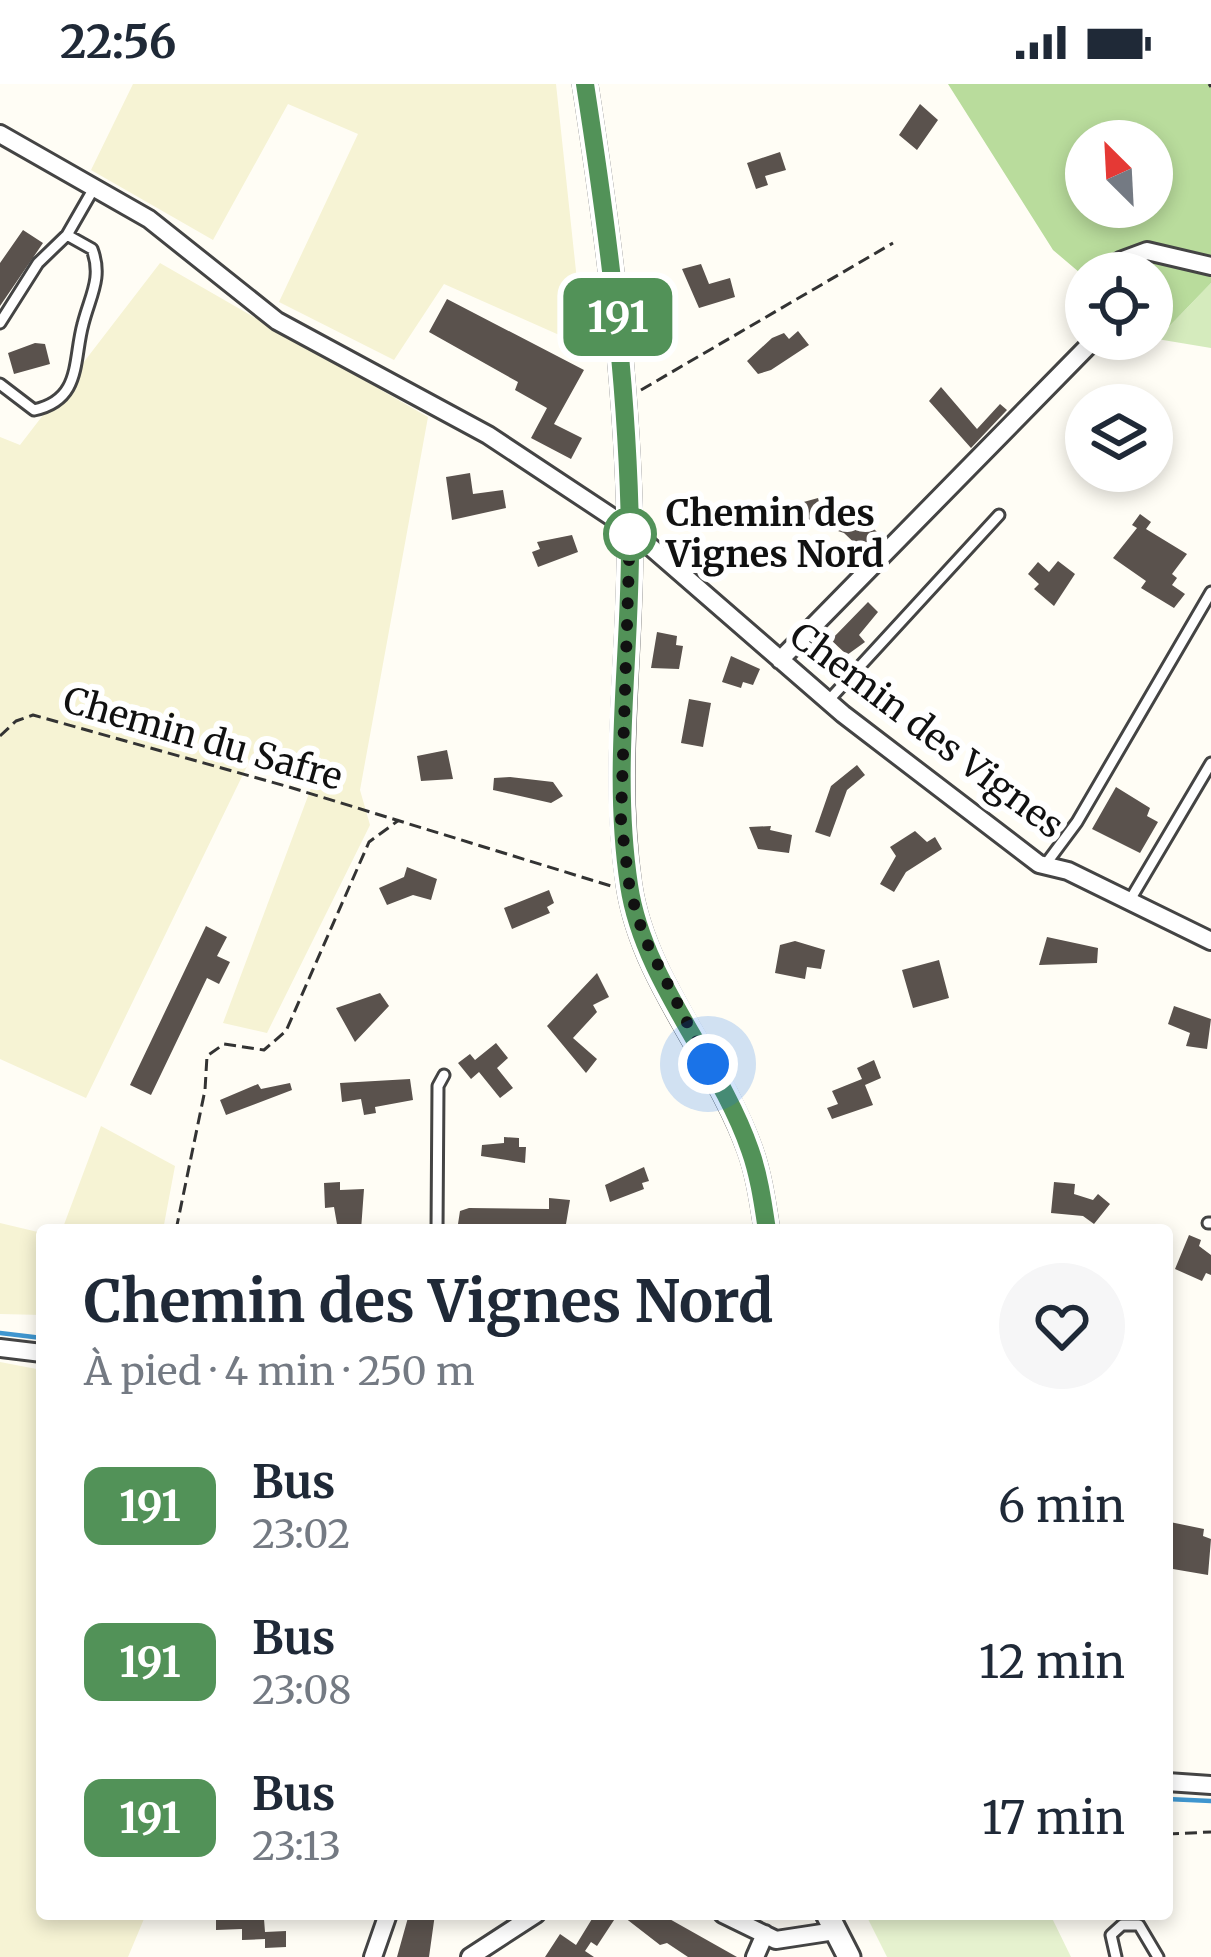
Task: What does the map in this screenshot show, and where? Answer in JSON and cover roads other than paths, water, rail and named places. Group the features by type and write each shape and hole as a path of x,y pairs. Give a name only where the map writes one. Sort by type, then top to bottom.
{"street":[{"path":"585,84 616,287 624,400 630,529 621,820 630,891 644,937 750,1149 766,1224"},
{"name":"Chemin des Vignes","path":"0,134 148,219 278,321 488,435 630,529 828,701 1045,865 1211,941"},
{"path":"1173,257 1211,266"},
{"path":"779,660 1074,360"},
{"path":"0,1348 36,1352"},
{"path":"1173,1783 1211,1785"},
{"path":"373,1957 386,1920"},
{"path":"470,1957 527,1920"},
{"path":"735,1920 776,1940 831,1922 848,1957"},
{"path":"755,1957 764,1934"}],"lane":[{"path":"0,322 38,263 67,235 94,188"},
{"path":"0,384 34,410 62,396 76,374 80,332 98,266 92,249 67,235"},
{"path":"828,701 999,515"},
{"path":"1045,865 1076,822 1211,592"},
{"path":"1130,900 1211,763"},
{"path":"437,1224 438,1086 444,1075"},
{"path":"1116,1957 1111,1935 1122,1925 1139,1925 1158,1957"}],"waterway":[{"path":"0,1333 36,1337"},
{"path":"1173,1799 1211,1801"}],"place":[{"name":"Chemin des Vignes Nord","path":"630,534"}]}
